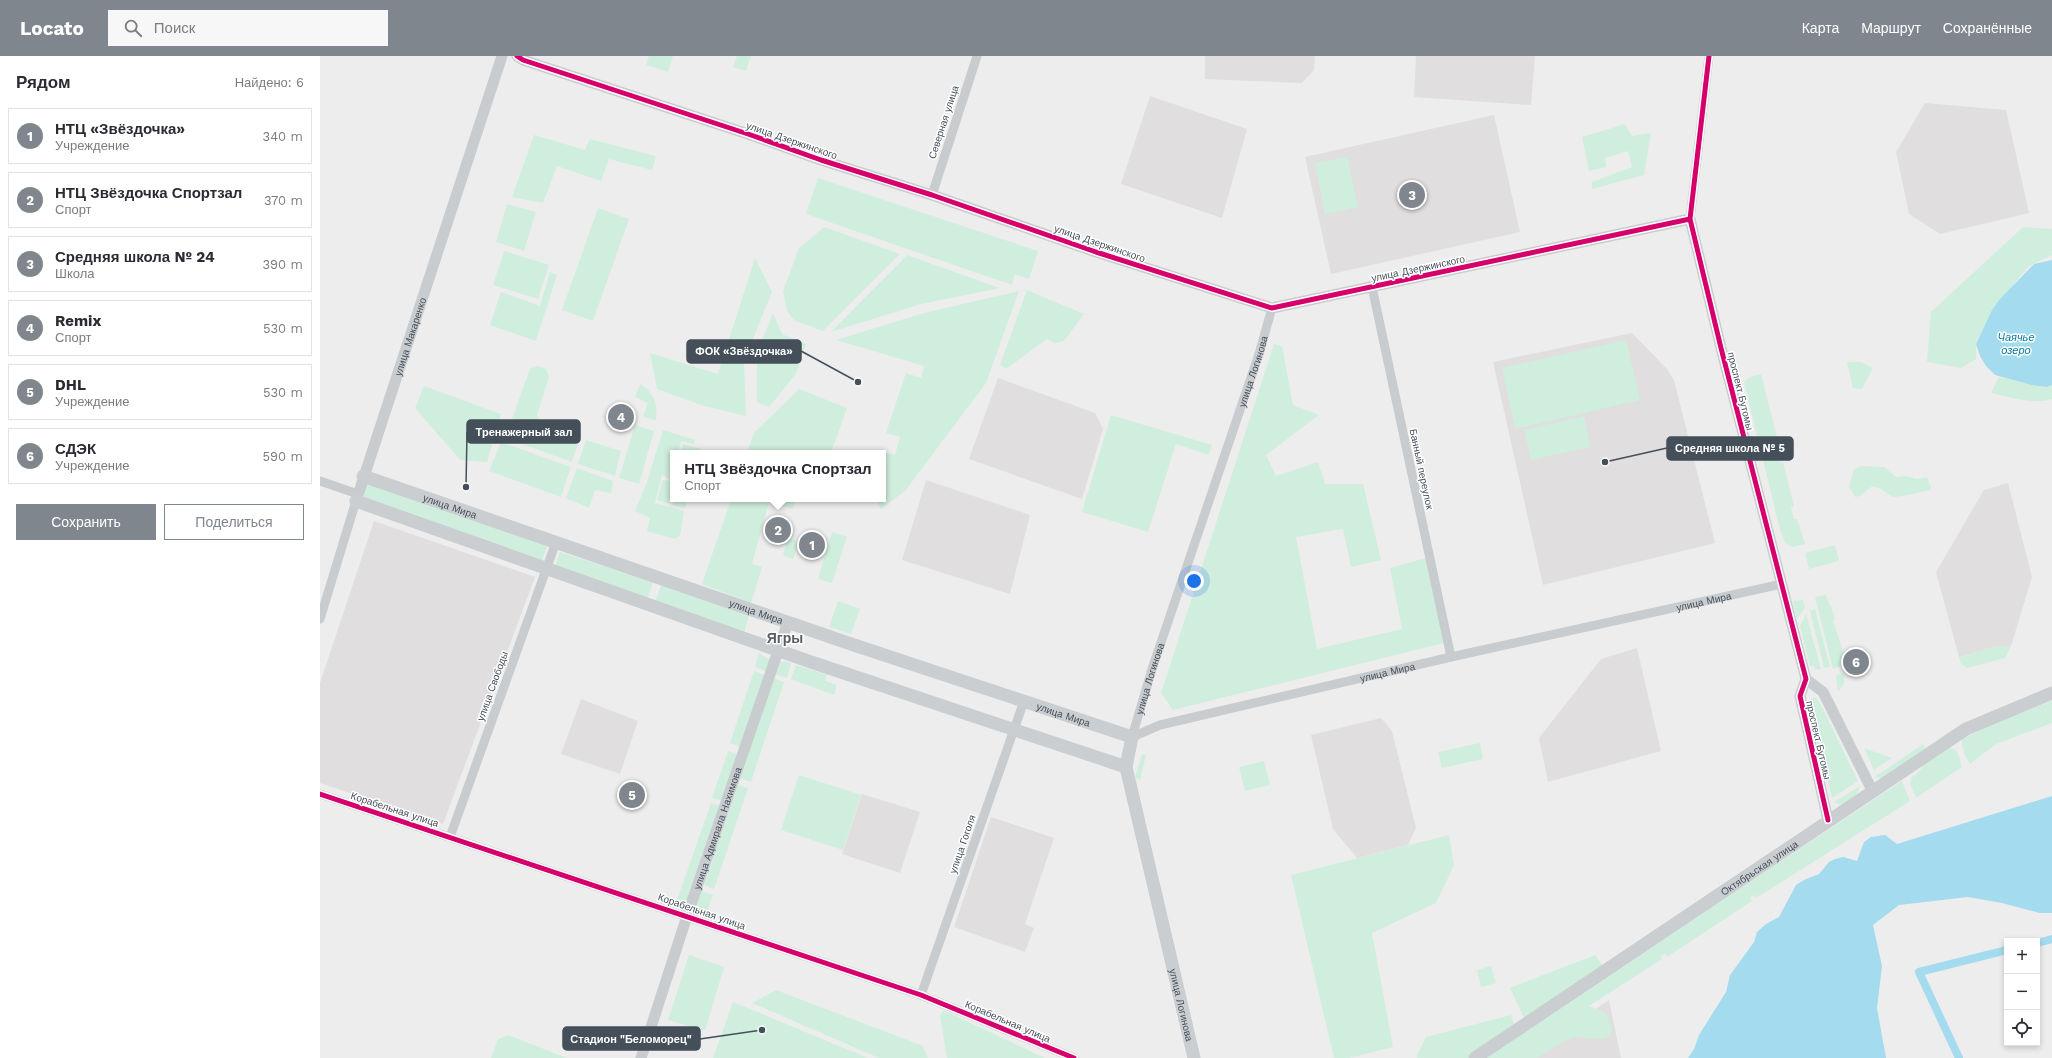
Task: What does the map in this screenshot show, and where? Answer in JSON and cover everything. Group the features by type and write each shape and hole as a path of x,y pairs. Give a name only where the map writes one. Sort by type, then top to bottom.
{"main road":[{"name":"улица Мира","path":"364,476 788,622 1132,737"},
{"path":"357,497 548,568 778,649 810,662 1126,767"},
{"name":"Октябрьская улица","path":"1474,1058 1872,790 1966,729 2052,693"},
{"name":"улица Логинова","path":"1132,737 1126,767 1194,1058"}],"street":[{"name":"улица Макаренко","path":"320,619 357,497 421,308 502,56"},
{"name":"улица Дзержинского","path":"517,56 523,60 748,134 821,160 932,195 1096,252 1272,308 1690,219"},
{"name":"Северная улица","path":"932,195 977,56"},
{"name":"проспект Бутомы","path":"1709,56 1690,219 1721,348 1806,679 1800,696 1828,820"},
{"name":"Банный переулок","path":"1372,287 1451,657"},
{"name":"улица Логинова","path":"1132,737 1152,669 1259,354 1272,308"},
{"path":"320,481 357,497"},
{"name":"улица Свободы","path":"450,837 548,568 556,542"},
{"name":"улица Мира","path":"1132,737 1160,725 1451,657 1782,584"},
{"name":"улица Адмирала Нахимова","path":"641,1058 687,916 788,622"},
{"name":"проспект Бутомы","path":"1806,679 1823,692 1872,790"},
{"name":"улица Гоголя","path":"922,995 1024,701"},
{"name":"Корабельная улица","path":"320,794 922,995 1074,1058"}],"shaded area":[{"path":"1205,56 1315,56 1314,70 1302,83 1205,79"},
{"path":"1416,56 1535,56 1531,105 1414,97"},
{"path":"1150,96 1247,129 1222,218 1121,184"},
{"path":"1925,103 2006,110 2029,213 1940,234 1909,214 1896,152"},
{"path":"1494,115 1520,232 1331,274 1305,157"},
{"path":"1632,333 1667,369 1674,380 1715,543 1543,585 1493,362"},
{"path":"998,378 1095,413 1103,429 1082,499 969,459"},
{"path":"926,480 1030,515 1010,594 902,560"},
{"path":"2008,483 2032,577 2011,646 1997,646 1959,657 1936,572 1984,490"},
{"path":"374,521 535,577 443,824 320,783 320,683"},
{"path":"1637,648 1661,751 1548,782 1539,738 1601,659"},
{"path":"581,699 638,721 620,774 561,754"},
{"path":"1381,718 1392,731 1416,828 1408,845 1357,858 1333,829 1311,735"},
{"path":"862,794 920,812 900,873 842,854"},
{"path":"991,817 1054,838 1025,924 1034,928 1025,952 954,927"},
{"path":"1609,1000 1621,1058 1523,1058"}],"green space":[{"path":"649,56 673,56 668,72 646,65"},
{"path":"737,56 751,56 746,71 733,67"},
{"path":"1625,124 1632,136 1651,133 1644,175 1592,189 1592,182 1632,167 1628,151 1605,158 1606,167 1589,171 1582,137"},
{"path":"534,135 585,150 590,139 656,156 652,170 609,159 601,181 557,166 543,203 512,197"},
{"path":"1347,157 1358,207 1325,214 1315,163"},
{"path":"818,178 1038,251 1029,279 1015,274 1012,285 806,214"},
{"path":"507,204 536,212 524,251 496,242"},
{"path":"598,208 629,219 593,321 562,310"},
{"path":"824,227 900,254 823,331 795,321 787,311 783,291 799,248"},
{"path":"2023,227 2052,229 2052,255 2029,266 1992,310 1976,344 1976,359 1961,368 1927,362 1931,312"},
{"path":"504,251 549,265 538,299 493,285"},
{"path":"907,255 1000,288 921,304 831,332"},
{"path":"755,258 772,292 744,361 746,416 701,405 657,389 650,353 718,374"},
{"path":"550,272 557,275 536,341 490,325 501,292 540,306"},
{"path":"1027,290 1084,314 1064,341 1055,343 1047,339 1006,369 1000,365"},
{"path":"1019,291 986,383 905,491 881,509 878,502 886,502 886,453 895,455 900,437 886,433 906,373 921,378 924,366 836,340 924,313"},
{"path":"773,313 782,334 806,344 796,374 769,407 757,402 757,353"},
{"path":"1626,340 1640,400 1515,429 1502,368"},
{"path":"1274,344 1282,346 1293,405 1319,415 1266,455 1276,476 1318,462 1325,484 1363,484 1381,560 1351,567 1343,529 1296,537 1317,649 1402,629 1390,568 1426,558 1444,643 1173,710 1161,693"},
{"path":"1847,362 1861,362 1873,368 1862,389 1853,388"},
{"path":"538,366 546,369 549,377 537,415 541,424 580,438 572,462 505,438 530,369"},
{"path":"1761,374 1781,453 1778,454 1780,463 1783,462 1794,506 1791,508 1794,519 1797,519 1805,544 1792,547 1785,543 1780,530 1744,382 1750,377"},
{"path":"1999,377 2047,387 2052,385 2052,399 2044,401 2029,401 1991,393"},
{"path":"640,384 649,391 656,404 656,421 643,416 648,403 635,397"},
{"path":"424,386 501,414 487,462 460,460 415,408"},
{"path":"799,389 847,408 832,450 748,450 754,433"},
{"path":"1111,415 1212,445 1209,455 1176,444 1148,532 1082,512"},
{"path":"1584,416 1590,447 1531,460 1524,430"},
{"path":"635,425 654,431 639,484 619,478"},
{"path":"663,430 695,440 694,444 681,441 679,450 670,450 670,479 662,475 655,503 684,511 680,536 674,539 647,531 650,518 635,511 646,485"},
{"path":"586,440 621,451 615,476 578,464"},
{"path":"501,442 571,467 561,497 489,471"},
{"path":"683,444 702,449 702,450 682,450"},
{"path":"1861,466 1884,467 1896,477 1906,476 1917,479 1927,477 1931,487 1930,490 1893,497 1883,490 1871,487 1860,496 1855,497 1849,486 1854,469"},
{"path":"577,468 613,481 611,493 595,490 589,508 566,498"},
{"path":"663,480 670,481 670,502 687,502 685,508 657,500"},
{"path":"367,483 547,546 542,561 365,500 363,490"},
{"path":"730,502 769,502 752,564 762,567 751,603 702,584"},
{"path":"769,502 795,502 793,509"},
{"path":"832,532 847,537 832,583 818,579"},
{"path":"788,538 799,542 793,559 783,555"},
{"path":"1835,545 1839,561 1809,569 1805,553"},
{"path":"560,552 653,582 647,601 554,570"},
{"path":"661,585 749,614 744,634 654,605"},
{"path":"1826,595 1835,619 1833,620 1847,664 1833,669 1815,597"},
{"path":"1803,600 1805,607 1797,619 1793,601"},
{"path":"838,601 860,609 851,634 829,627"},
{"path":"1815,609 1830,667 1824,668 1810,611"},
{"path":"1806,614 1821,669 1815,670 1814,666 1810,666 1800,626"},
{"path":"1997,646 2011,646 2005,658 1967,668 1961,664 1959,657"},
{"path":"759,653 770,660 768,672 755,667"},
{"path":"784,661 791,663 787,678 773,674 779,662"},
{"path":"796,665 827,675 825,681 837,685 834,695 791,679"},
{"path":"754,671 767,676 742,747 730,743"},
{"path":"1844,673 1844,683 1838,692 1836,675"},
{"path":"773,678 784,682 751,782 739,778"},
{"path":"1813,697 1818,700 1821,705 1858,781 1832,798 1811,714 1811,699"},
{"path":"2052,701 2052,723 1996,744 1970,764 1965,756 1962,739 1999,721"},
{"path":"1480,743 1483,759 1442,768 1438,752"},
{"path":"1923,744 1925,749 1882,778 1874,777"},
{"path":"1864,748 1892,758 1874,770"},
{"path":"1948,748 1952,748 1956,751 1962,767 1916,798 1910,784 1911,778 1919,772 1924,764"},
{"path":"728,751 739,755 724,801 712,798"},
{"path":"1142,754 1146,755 1140,780 1135,777"},
{"path":"1264,761 1270,785 1245,791 1239,767"},
{"path":"799,775 861,795 843,850 781,830"},
{"path":"1902,781 1910,801 1756,898 1754,895 1750,897 1752,901 1667,957 1666,954 1661,956 1662,959 1589,1006 1606,1013 1612,1030 1609,1037 1601,1039 1575,1037 1564,1041 1537,1058 1484,1058"},
{"path":"738,785 748,788 714,889 704,885"},
{"path":"1860,786 1857,794 1842,805 1834,802"},
{"path":"711,803 721,806 687,904 677,900"},
{"path":"1449,835 1454,865 1436,903 1372,933 1393,1047 1349,1058 1334,1058 1291,875"},
{"path":"701,891 713,895 707,912 695,908"},
{"path":"689,955 724,967 705,1031 668,1020"},
{"path":"1595,955 1603,966 1525,1020 1510,988"},
{"path":"1491,966 1496,983 1481,987 1477,970"},
{"path":"776,990 923,1046 928,1058 879,1058 752,1003"},
{"path":"733,1002 868,1058 713,1058"},
{"path":"943,1010 1045,1058 947,1058 940,1016"},
{"path":"1511,1015 1515,1026 1469,1058 1417,1058 1426,1037"},
{"path":"508,1035 567,1058 491,1058 498,1039"}],"water":[{"name":"Чаячье озеро","path":"2052,260 2052,385 2047,387 2032,385 1995,375 1986,366 1980,356 1976,344 1992,310 1999,300 2034,264"},
{"path":"2052,796 2052,913 2040,913 2002,903 1968,897 1899,905 1873,925 1882,966 1877,1008 1886,1058 1688,1058 1694,1049 1699,1035 1726,992 1730,975 1754,942 1757,932 1766,924 1779,917 1796,885 1819,874 1829,862 1835,859 1843,857 1857,861 1864,842 1871,837 1885,835 1897,844"}],"waterway":[{"path":"2040,942 2052,939"},
{"path":"1959,1058 1919,972 2004,951"}],"cycle path":[{"path":"517,56 523,60 748,134 821,160 932,195 1096,252 1272,308 1690,219"},
{"path":"1709,56 1690,219 1721,348 1806,679 1800,696 1828,820"},
{"path":"320,794 921,995 1074,1058"}],"place":[{"name":"Средняя школа № 24","path":"1412,195"},
{"name":"ФОК «Звёздочка»","path":"858,382"},
{"name":"Remix","path":"621,417"},
{"name":"Средняя школа № 5","path":"1605,462"},
{"name":"Тренажерный зал","path":"466,487"},
{"name":"НТЦ Звёздочка Спортзал","path":"778,530"},
{"name":"НТЦ «Звёздочка»","path":"812,545"},
{"name":"СДЭК","path":"1856,662"},
{"name":"DHL","path":"632,795"},
{"name":"Стадион \"Беломорец\"","path":"762,1030"}],"district":[{"name":"Ягры","path":"785,638"}]}
